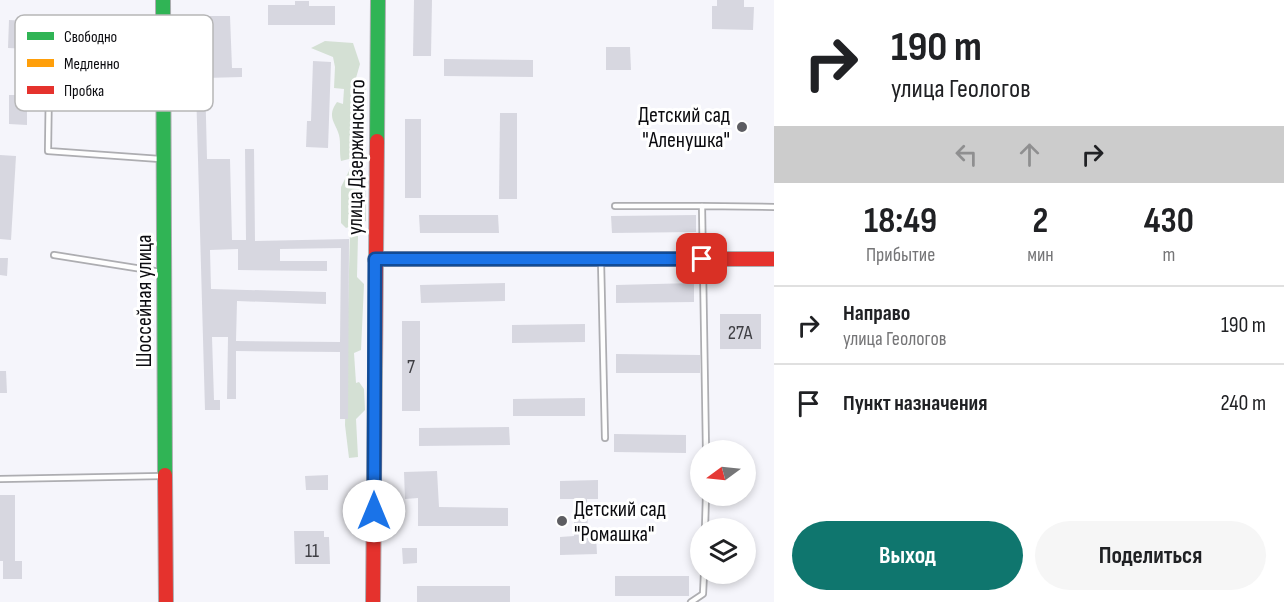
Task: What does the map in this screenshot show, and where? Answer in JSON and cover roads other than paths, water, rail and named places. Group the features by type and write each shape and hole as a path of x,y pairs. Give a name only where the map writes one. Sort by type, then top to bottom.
{"main road":[{"name":"Шоссейная улица","path":"163,0 163,15"},
{"name":"улица Дзержинского","path":"373,602 378,0"},
{"name":"Шоссейная улица","path":"164,111 166,602"},
{"path":"375,259 774,259"}],"lane":[{"path":"49,111 48,151 164,159"},
{"path":"615,206 774,207"},
{"path":"702,206 706,440"},
{"path":"54,255 164,272"},
{"path":"601,259 605,438"},
{"path":"0,479 164,476"},
{"path":"691,602 703,594 703,584"}],"place":[{"name":"Детский сад \"Аленушка\"","path":"742,127"},
{"name":"Детский сад \"Ромашка\"","path":"562,521"}]}
